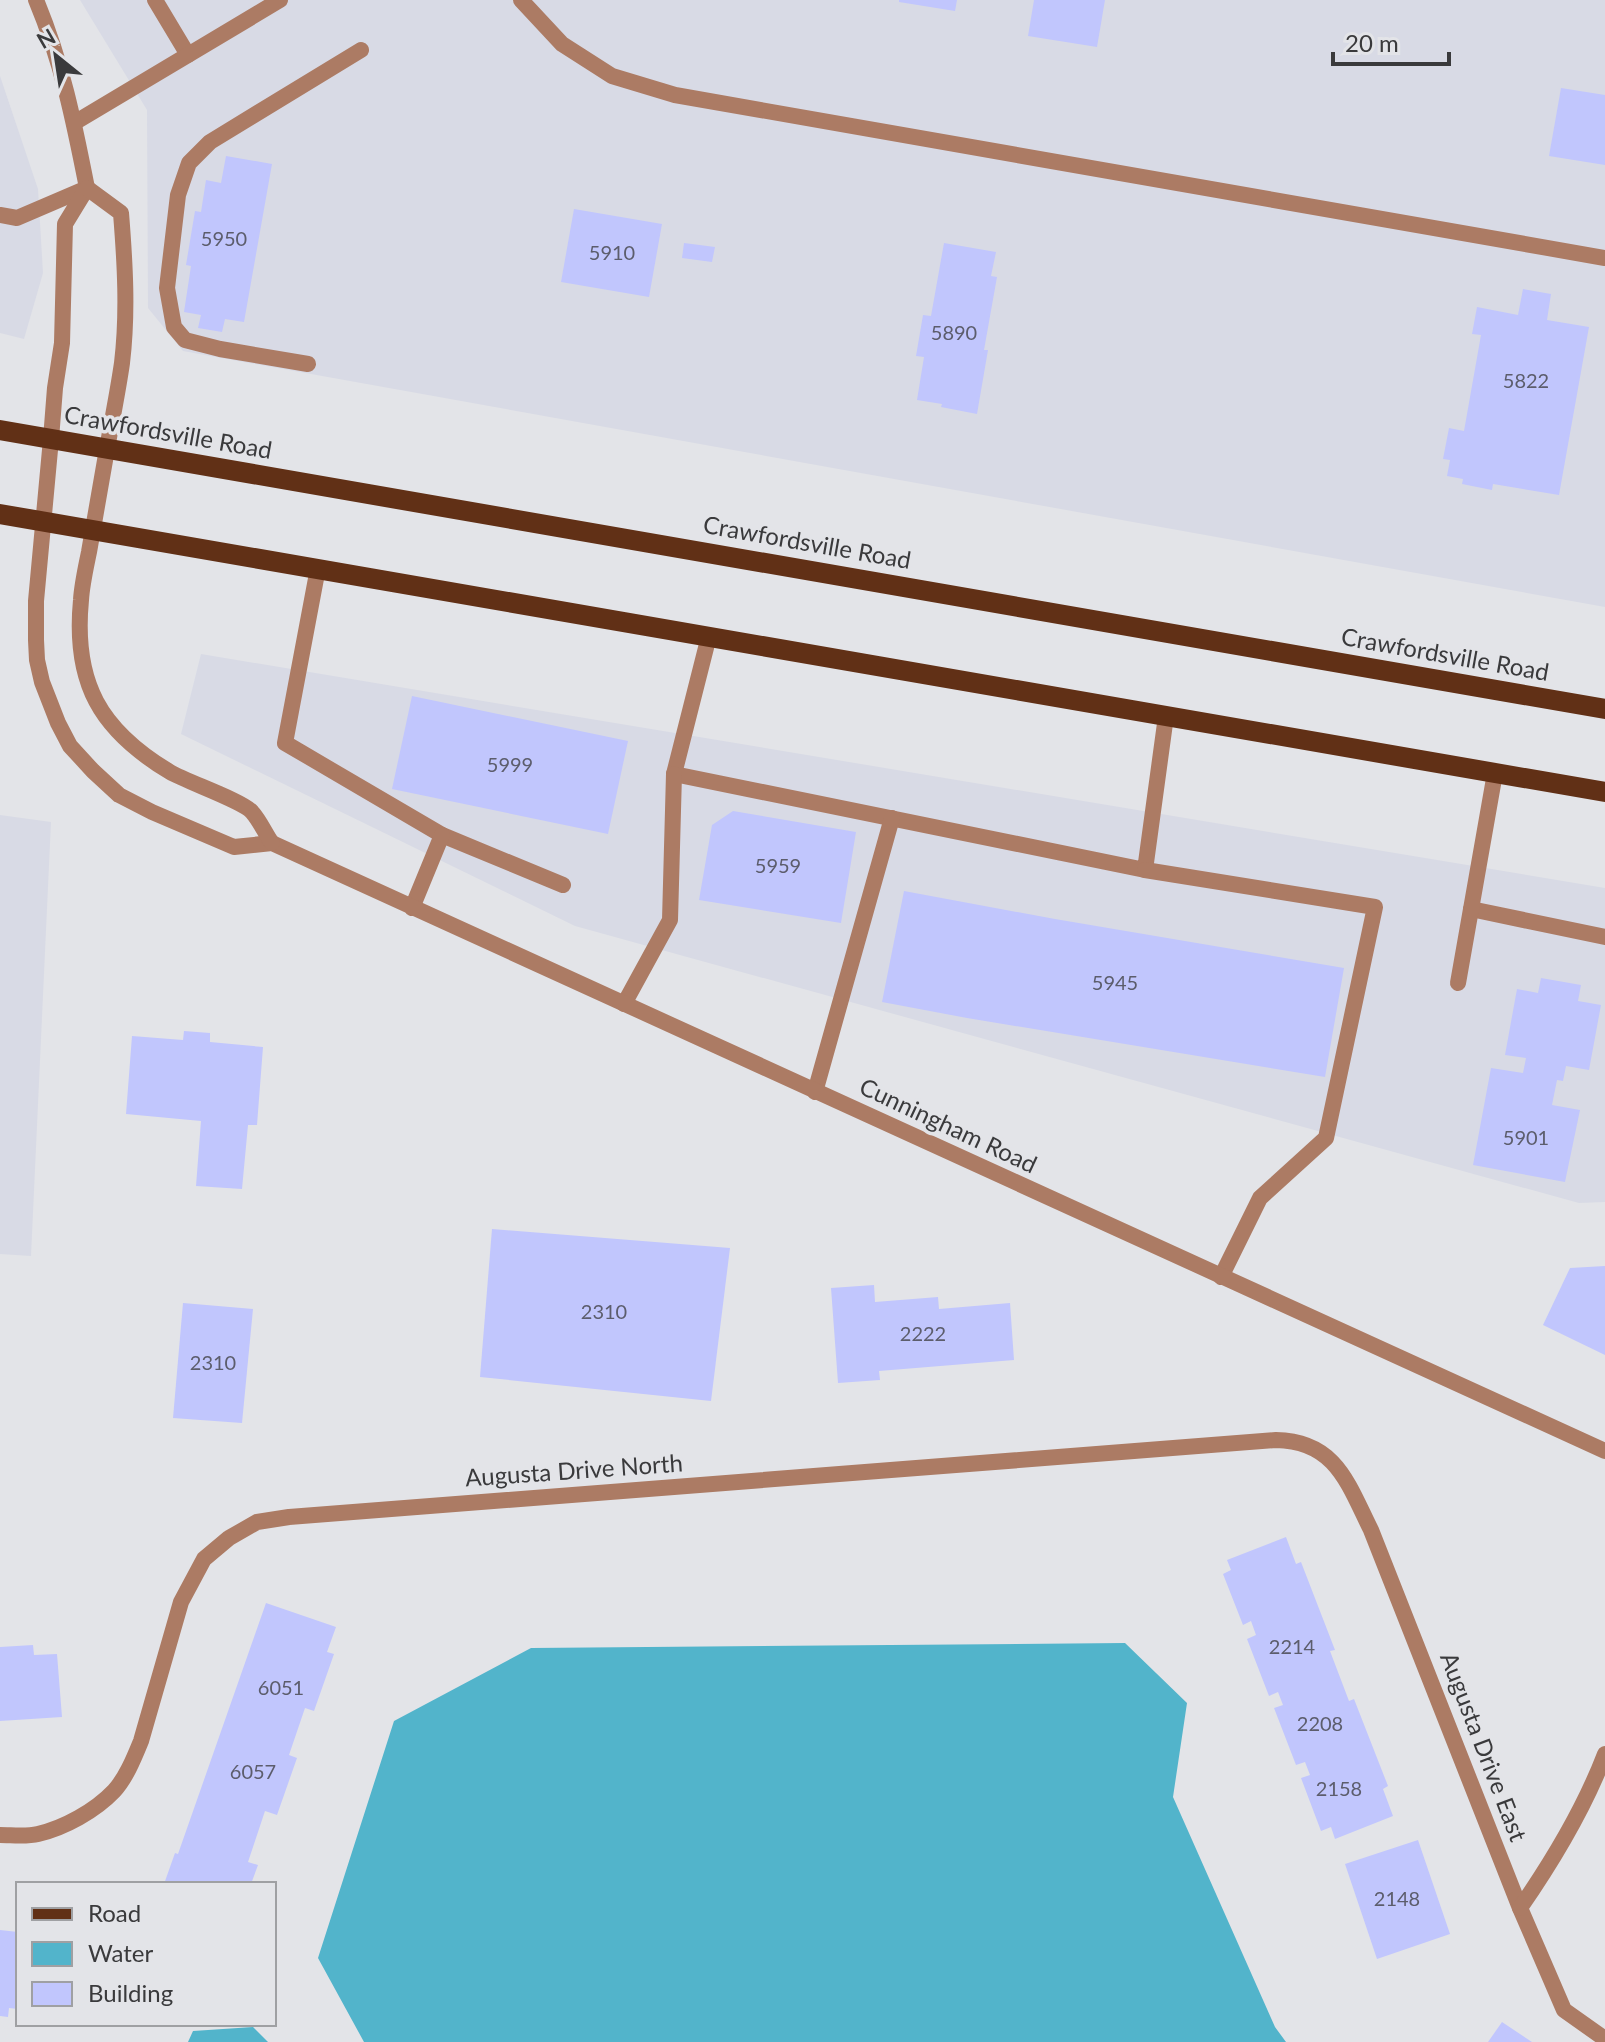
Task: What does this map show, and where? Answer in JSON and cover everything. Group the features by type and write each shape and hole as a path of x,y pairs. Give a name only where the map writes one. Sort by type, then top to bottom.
{"main road":[{"name":"Crawfordsville Road","path":"0,430 1605,709"},
{"path":"0,514 1605,792"}],"street":[{"path":"36,0 68,93 87,188 121,213 124,251 126,291 122,364 81,600 80,648 88,682 104,716 125,740 176,775 251,809 272,843"},
{"path":"155,0 188,55"},
{"path":"74,123 280,0"},
{"path":"521,0 562,44 612,76 675,95 1605,258"},
{"path":"308,364 220,349 185,340 179,334 174,327 167,288 178,195 189,163 210,142 361,50"},
{"path":"0,215 17,218 87,188"},
{"name":"Cunningham Road","path":"87,188 65,224 63,331 55,388 35,621 37,660 49,703 70,746 119,795 234,847 272,843 1605,1451"},
{"path":"318,568 285,743 442,835 563,885"},
{"path":"624,1004 670,920 674,774 709,636"},
{"path":"1145,870 1166,716"},
{"path":"1458,983 1495,773"},
{"path":"674,774 1145,870 1375,907 1326,1138 1260,1198 1221,1277"},
{"path":"815,1092 892,818"},
{"path":"412,908 442,835"},
{"path":"1471,909 1605,937"},
{"name":"Augusta Drive North","path":"0,1835 37,1834 71,1822 115,1790 141,1741 181,1602 196,1573 204,1559 229,1538 257,1522 1276,1440 1306,1444 1331,1459"},
{"name":"Augusta Drive East","path":"1331,1459 1345,1478 1371,1530 1520,1908 1564,2010 1605,2039"},
{"path":"1520,1908 1563,1843 1605,1754"}],"shaded area":[{"path":"80,0 1605,0 1605,607 183,351 148,308 147,110"},
{"path":"0,76 38,189 43,273 24,339 0,333"},
{"path":"201,654 1605,888 1605,1202 1579,1203 575,926 181,734"},
{"path":"0,815 51,822 31,1256 0,1254"}],"water":[{"path":"1125,1643 1187,1703 1173,1797 1275,2027 1286,2042 364,2042 318,1958 394,1721 531,1648"},
{"path":"253,2027 268,2042 188,2042 193,2031"}],"building":[{"path":"899,0 957,0 955,11"},
{"path":"1034,0 1105,0 1097,47 1028,36"},
{"path":"1561,88 1605,95 1605,165 1549,156"},
{"path":"226,156 272,164 244,322 225,319 222,332 198,328 201,315 184,312 191,266 186,265 195,211 201,212 206,180 221,183"},
{"path":"574,209 662,224 649,297 561,282"},
{"path":"684,243 715,247 712,262 682,258"},
{"path":"944,243 996,252 991,276 997,277 977,414 917,400 924,357 916,356 923,315 931,316"},
{"path":"1523,289 1551,294 1547,320 1589,327 1559,495 1493,484 1492,490 1462,484 1463,479 1447,476 1450,460 1443,459 1449,428 1464,431 1481,335 1472,334 1477,307 1518,315"},
{"path":"412,696 628,741 608,834 392,789"},
{"path":"733,811 856,832 841,923 699,900 712,825"},
{"path":"904,891 1344,968 1325,1077 882,1002"},
{"path":"1541,978 1581,985 1578,1001 1601,1005 1589,1070 1566,1066 1563,1081 1557,1080 1552,1105 1580,1110 1565,1182 1473,1165 1491,1068 1523,1073 1526,1058 1505,1055 1517,989 1538,993"},
{"path":"184,1031 210,1033 210,1042 263,1047 257,1125 248,1125 242,1189 196,1186 201,1121 126,1114 132,1036 183,1040"},
{"path":"492,1229 730,1248 711,1401 480,1377"},
{"path":"1605,1266 1605,1355 1543,1325 1570,1268"},
{"path":"874,1285 875,1302 938,1297 939,1309 1010,1303 1014,1360 879,1371 880,1380 838,1383 831,1288"},
{"path":"183,1303 253,1309 242,1423 173,1418"},
{"path":"1286,1537 1296,1564 1301,1562 1335,1650 1330,1651 1349,1701 1354,1699 1388,1786 1383,1789 1393,1816 1335,1839 1331,1827 1321,1831 1301,1778 1310,1775 1305,1762 1296,1765 1274,1708 1283,1705 1278,1692 1269,1696 1247,1639 1256,1635 1251,1621 1243,1625 1223,1574 1231,1570 1227,1560"},
{"path":"266,1603 336,1627 327,1652 334,1654 314,1711 305,1708 289,1755 297,1758 277,1815 265,1811 248,1862 258,1865 252,1882 165,1882 175,1853 178,1854"},
{"path":"33,1645 34,1655 57,1654 62,1717 0,1721 0,1647"},
{"path":"1418,1840 1450,1934 1377,1959 1345,1864"},
{"path":"0,1930 16,1932 16,2009 9,2008 8,2017 0,2016"},
{"path":"1502,2022 1532,2042 1488,2042"}]}
